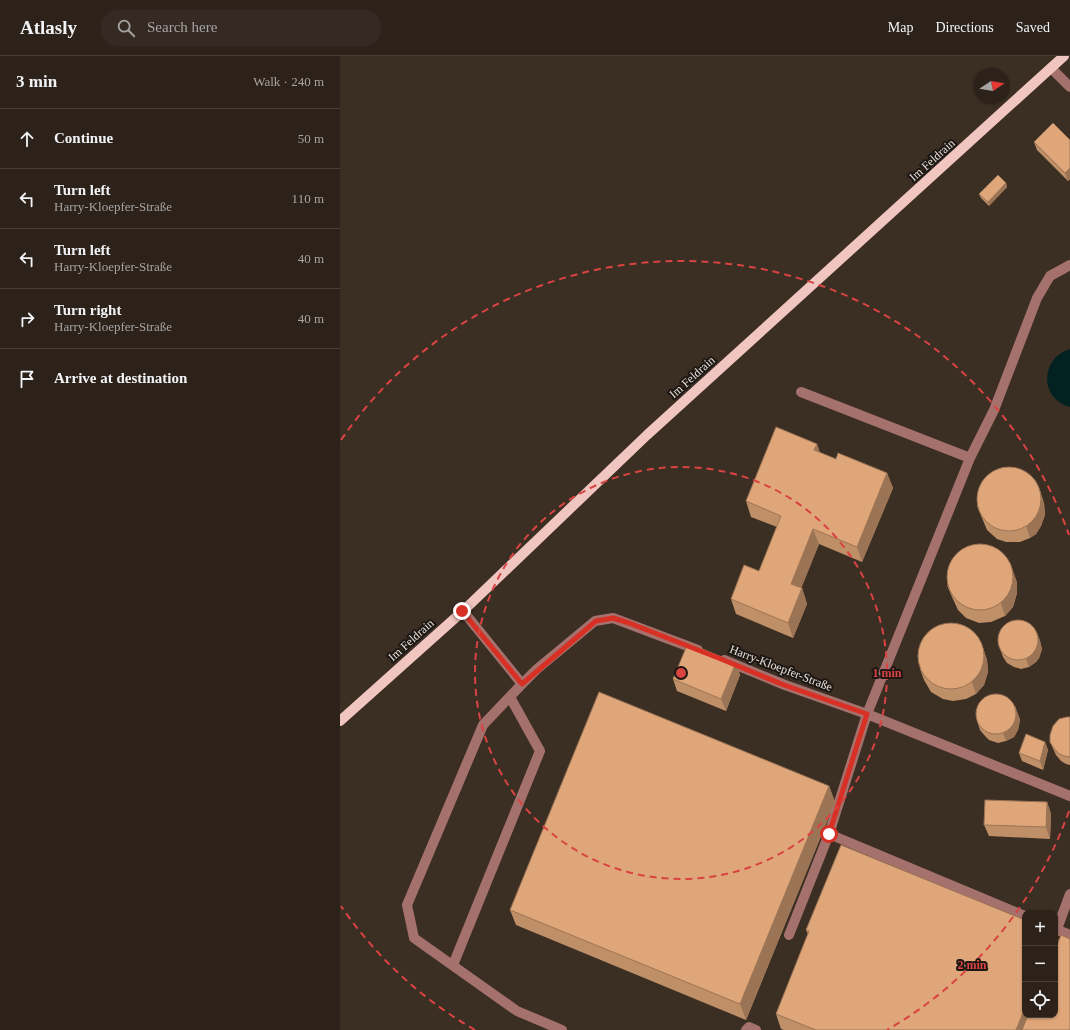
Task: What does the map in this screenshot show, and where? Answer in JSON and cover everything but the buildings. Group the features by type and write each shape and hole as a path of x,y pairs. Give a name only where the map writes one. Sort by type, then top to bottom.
{"main road":[{"name":"Im Feldrain","path":"340,721 462,611 647,435 1064,56"}],"lane":[{"path":"1051,68 1070,88"},
{"path":"789,935 829,834 867,714 970,458 994,410 1038,298 1050,276 1070,265"},
{"path":"801,392 970,458"},
{"path":"462,611 522,684"},
{"name":"Harry-Kloepfer-Straße","path":"562,1030 516,1011 414,938 407,905 483,725 522,684 596,621 613,618 629,623 784,685 867,714 1070,796"},
{"path":"452,965 540,751 510,697"},
{"path":"829,834 1022,915"},
{"path":"1058,924 1070,894"},
{"path":"1058,930 1070,935"},
{"path":"746,1030 749,1027 756,1030"}],"water":[{"path":"1070,349 1070,407 1060,403 1053,396 1048,388 1047,378 1053,361 1060,354"}],"route":[{"path":"462,611 522,684 537,669 596,621 613,618 721,659 784,685 867,714 829,834"}]}
